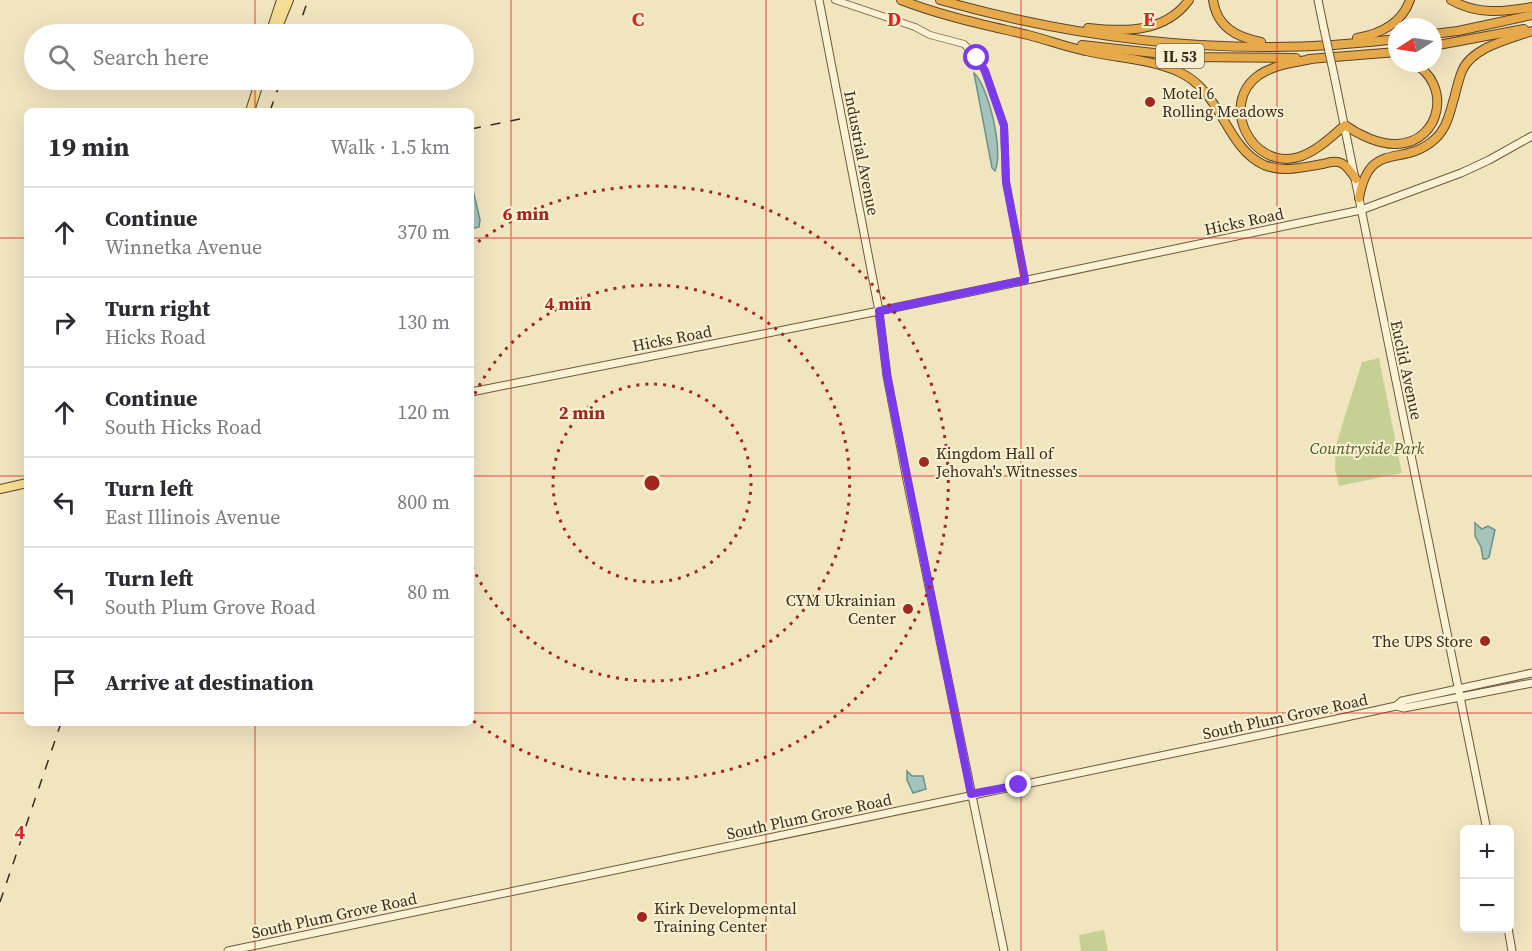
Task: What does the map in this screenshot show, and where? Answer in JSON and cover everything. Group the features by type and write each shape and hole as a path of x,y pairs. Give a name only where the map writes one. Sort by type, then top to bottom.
{"highway":[{"name":"IL 53","path":"901,0 957,18 1048,40 1132,52 1190,57 1312,59 1388,53"},
{"name":"IL 53","path":"940,0 1025,22 1165,43 1322,46 1388,40"},
{"path":"1025,22 1044,22 1119,32 1150,27 1168,19 1181,10 1189,0"},
{"path":"1213,0 1221,21 1226,28 1238,36 1266,42 1306,46"},
{"path":"1322,46 1370,35 1385,28 1402,16 1410,0"},
{"path":"1451,0 1468,8 1491,12 1532,7"},
{"path":"1442,32 1532,15"},
{"path":"1442,45 1532,30"},
{"path":"1359,198 1365,173 1375,162 1423,148 1436,138 1446,125 1463,69 1474,57 1491,46 1532,30"},
{"path":"1048,40 1072,48 1158,65 1180,72 1196,82 1209,95 1243,149 1262,164 1284,170 1338,162 1346,166 1356,179"},
{"path":"1360,56 1388,58"},
{"path":"1312,59 1266,71 1251,82 1245,91 1241,105 1241,119 1245,133 1253,145 1262,152 1286,159 1308,153 1345,125 1366,136 1394,144 1406,143 1423,134 1436,116 1438,99 1431,78 1426,72"}],"main road":[{"path":"273,24 281,0"},
{"path":"279,24 289,0"},
{"name":"Industrial Avenue","path":"819,0 879,311 887,376 1004,951"},
{"name":"Euclid Avenue","path":"1318,0 1486,825"},
{"path":"251,108 257,90"},
{"name":"Hicks Road","path":"474,391 879,311 1361,210 1461,173 1490,160 1532,136"},
{"path":"0,489 24,484"},
{"name":"South Plum Grove Road","path":"1396,706 1402,701 1532,674"},
{"name":"South Plum Grove Road","path":"228,951 1396,706 1404,708 1532,683"},
{"path":"1509,933 1512,951"}],"street":[{"path":"835,0 915,27 930,35 964,44 977,58 985,71 1004,126 1006,182 1025,280"}],"green space":[{"name":"Countryside Park","path":"1379,358 1402,473 1339,486 1335,469 1336,445 1362,362"},
{"path":"1104,930 1108,951 1081,951 1079,935"}],"water":[{"path":"974,73 980,80 994,120 998,150 995,171 992,168"},
{"path":"474,194 480,220 479,227 474,228"},
{"path":"1475,523 1482,529 1488,526 1495,530 1489,557 1486,559 1483,559 1481,547 1475,536"},
{"path":"907,771 912,776 923,776 926,789 913,793 907,780"}],"railway":[{"path":"300,24 308,0"},
{"path":"271,108 277,90"},
{"path":"474,128 520,119"},
{"path":"0,902 60,726"}],"place":[{"name":"Motel 6 Rolling Meadows","path":"1150,102"},
{"name":"Kingdom Hall of Jehovah's Witnesses","path":"924,462"},
{"name":"CYM Ukrainian Center","path":"908,609"},
{"name":"The UPS Store","path":"1485,641"},
{"name":"Kirk Developmental Training Center","path":"642,917"}],"route":[{"path":"977,58 985,71 1004,126 1006,182 1025,280 879,311 887,376 971,794 1019,785"}]}
